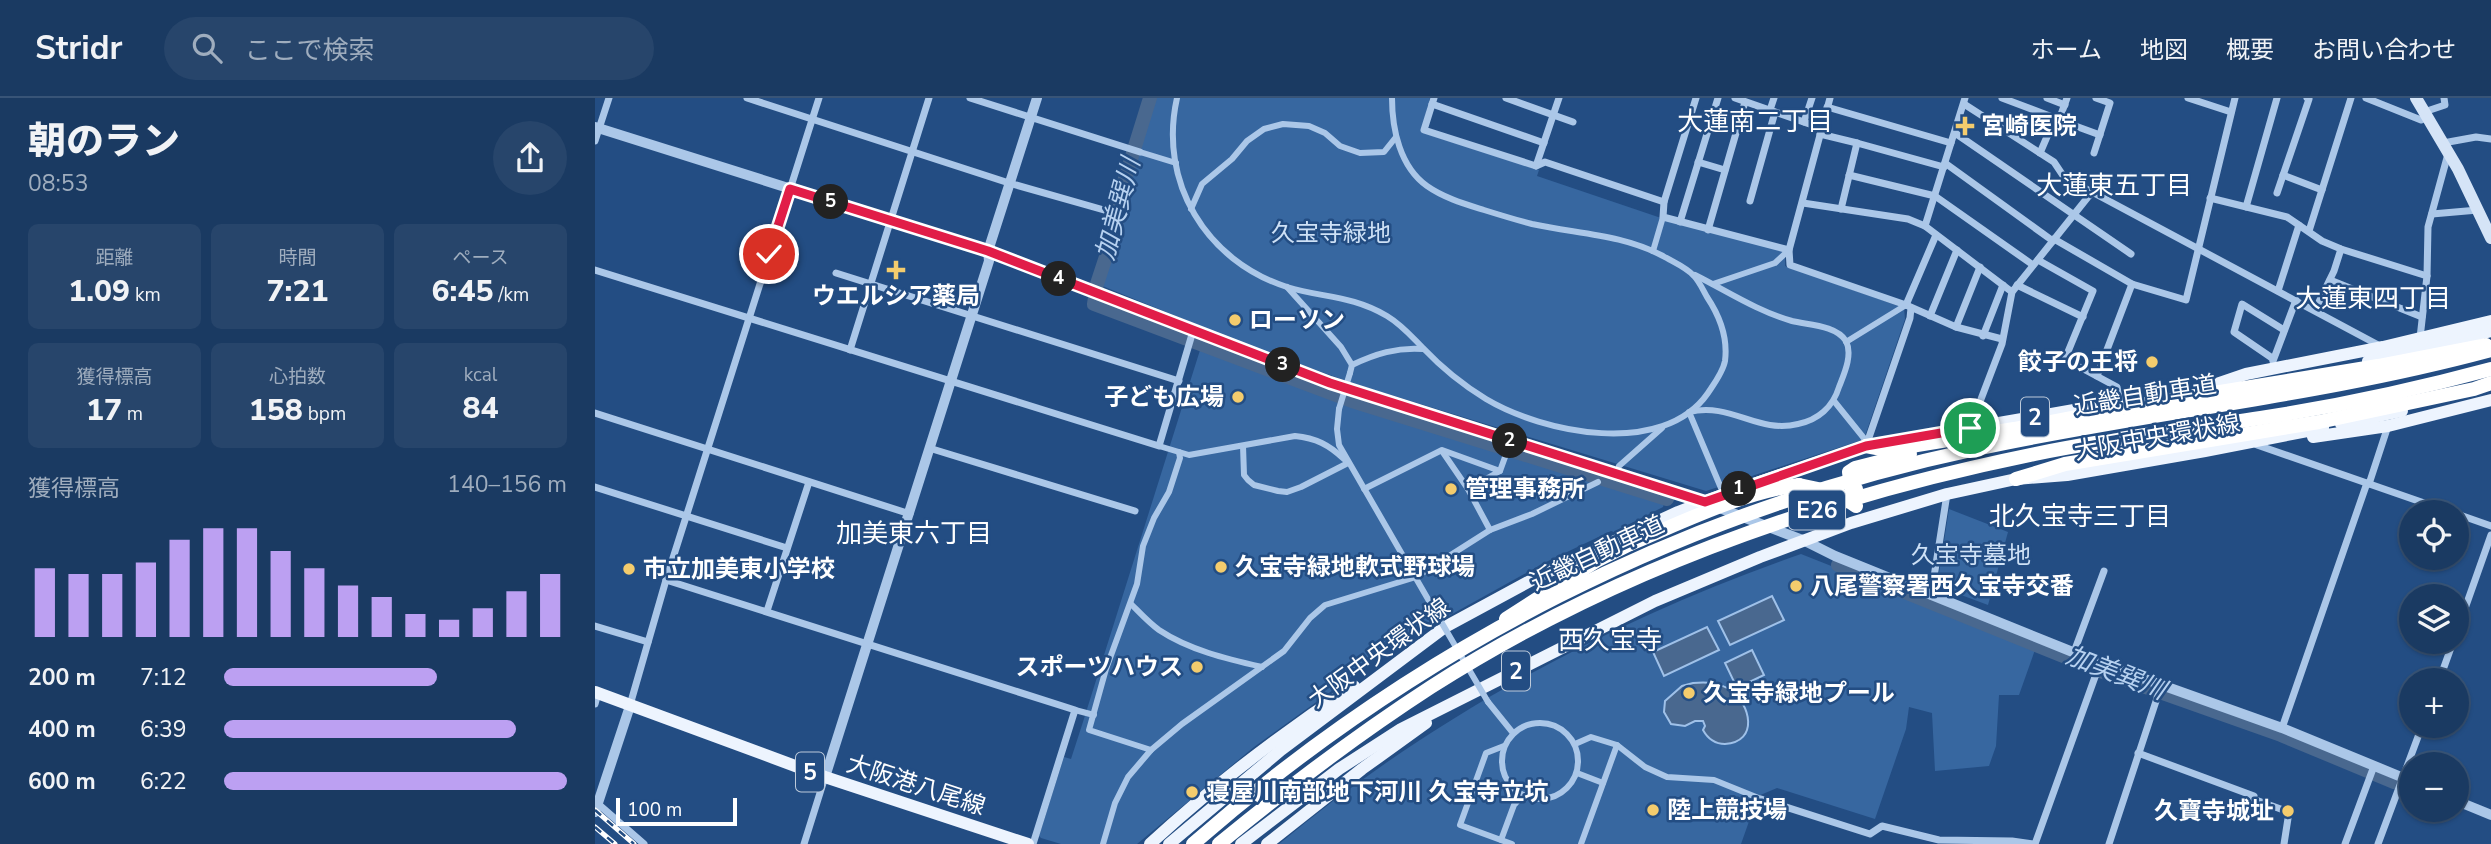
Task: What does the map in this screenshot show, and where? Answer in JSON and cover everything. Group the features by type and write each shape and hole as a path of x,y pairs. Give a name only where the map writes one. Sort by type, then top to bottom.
{"highway":[{"path":"1866,444 1887,450 2378,366 2491,344"},
{"name":"近畿自動車道","path":"1193,844 1302,756 1364,711 1470,643 1572,587 1678,540 1771,506 1858,479 1972,449 2327,388 2491,350"},
{"name":"近畿自動車道","path":"1219,844 1372,726 1467,665 1529,630 1633,579 1745,533 1862,496 1976,466 2091,444 2329,406 2491,369"},
{"path":"2016,479 2065,464 2372,412 2491,383"},
{"path":"1856,489 1851,487 1849,482 1849,472 1855,468 2014,429"},
{"path":"1470,643 1588,566 1630,544 1733,503 1799,485 1837,493 1856,506"}],"main road":[{"path":"2416,98 2490,232"},
{"path":"2205,388 2273,363 2383,348 2491,321"},
{"name":"大阪中央環状線","path":"1169,844 1281,750 1445,627 1541,575 1705,502 1866,444 2372,360 2491,331"},
{"name":"大阪中央環状線","path":"1244,841 1339,769 1401,729 1655,601 1851,523 1947,495 2016,479 2067,474 2205,452 2372,418 2491,388"},
{"name":"2","path":"2205,452 2388,426 2491,400"},
{"name":"2","path":"1150,844 1301,721 1445,627"},
{"name":"大阪港八尾線","path":"596,696 825,777 1028,844"},
{"name":"2","path":"1267,844 1362,769 1452,705"}],"street":[{"path":"595,141 597,128 609,98"},
{"path":"747,98 1009,183 1104,210"},
{"path":"644,844 596,806 630,706 666,580 819,98"},
{"path":"850,350 929,98"},
{"path":"969,98 1176,163"},
{"path":"804,844 910,514 989,261 988,251 1037,98"},
{"path":"1177,98 1173,133 1183,193 1202,228 1234,261 1259,276 1287,287 1346,299 1370,307 1404,326 1424,349 1459,381 1504,409 1532,419 1581,431 1612,435 1664,427 1678,421 1703,400 1725,361 1721,322 1693,275"},
{"path":"1392,98 1392,119 1396,137 1411,169 1426,185 1444,195 1466,205 1532,224 1615,237 1653,251 1693,275 1770,314 1830,330 1840,334 1846,342 1848,360 1833,401 1815,418 1782,427 1762,424 1731,412 1704,408 1689,412"},
{"path":"1506,98 1573,122"},
{"path":"1536,166 1559,98"},
{"path":"1653,251 1663,217 1664,202 1696,98"},
{"path":"1680,222 1718,98"},
{"path":"1735,98 1857,143 1945,165 2054,240 2132,284 2186,300 2235,98"},
{"path":"1750,201 1774,98"},
{"path":"1804,122 1812,98"},
{"path":"1830,98 1789,250 1790,265 1909,307 1956,327 2002,340"},
{"path":"2002,98 2100,135"},
{"path":"2040,153 2066,102 2047,98"},
{"path":"2094,153 2110,103 2096,98"},
{"path":"2188,98 2231,113"},
{"path":"2246,207 2277,98"},
{"path":"2277,193 2309,99 2307,98"},
{"path":"2309,231 2351,98"},
{"path":"2366,98 2421,120 2426,114 2445,105 2444,98"},
{"path":"1544,142 1433,101 1424,130 1536,166 1545,162 1664,202"},
{"path":"1925,226 1965,101 2054,162 2064,177 2383,348"},
{"path":"1708,230 1745,102"},
{"path":"1827,107 1951,143"},
{"path":"1191,209 1202,184 1232,159 1247,141 1264,129 1283,124 1309,126 1341,146 1360,153 1384,152 1396,137"},
{"path":"597,128 988,251 1343,387 1705,502 2074,652 2098,667 2160,690 2282,728 2373,770 2399,777"},
{"path":"1955,133 2131,254"},
{"path":"2420,339 2427,276 2427,239 2446,148 2476,137 2491,139"},
{"path":"1841,209 1857,143"},
{"path":"1698,162 1725,170"},
{"path":"1849,175 1935,195 2036,262 2093,291 2065,359 2117,387 2120,402"},
{"path":"2283,175 2322,190"},
{"path":"1970,428 2002,340 2015,289 2092,192"},
{"path":"2210,198 2287,217 2322,241 2427,276"},
{"path":"1803,203 1907,219 1925,226 2003,285 2083,317"},
{"path":"2432,214 2478,210"},
{"path":"1663,217 1789,250"},
{"path":"2278,291 2299,225"},
{"path":"1866,444 1909,307 1936,235"},
{"path":"2315,310 2341,249"},
{"path":"1713,284 1775,263 1789,250"},
{"path":"1930,316 1957,250"},
{"path":"1956,327 1980,267"},
{"path":"595,271 1189,455 1295,436 1320,441 1348,463"},
{"path":"836,273 1179,381"},
{"path":"2330,280 2423,317"},
{"path":"2097,376 2132,284"},
{"path":"1983,336 2003,285"},
{"path":"1287,287 1341,347 1351,369"},
{"path":"2284,330 2242,304 2234,332 2273,363 2296,300"},
{"path":"1846,342 1909,307"},
{"path":"1159,446 1193,331"},
{"path":"1424,349 1397,349 1370,357 1351,369 1339,409 1339,444 1487,702 1513,733"},
{"path":"1833,401 1866,444"},
{"path":"1689,412 1721,488"},
{"path":"595,413 910,514"},
{"path":"2282,728 2388,426"},
{"path":"1619,466 1664,427"},
{"path":"2257,445 2416,500"},
{"path":"1243,446 1244,475 1254,485 1278,491 1287,492 1301,487 1348,463"},
{"path":"1468,489 1500,471 1509,446"},
{"path":"929,448 1136,510"},
{"path":"1364,489 1442,450 1500,471"},
{"path":"1442,450 1468,489 1490,530"},
{"path":"1151,750 1089,730 1090,714 1131,604 1143,546 1154,518 1169,492 1180,458 1179,452"},
{"path":"767,611 809,482"},
{"path":"1103,844 1115,803 1128,777 1151,750 1182,724 1284,651 1310,618 1325,605 1416,577 1490,530 1532,514 1598,482"},
{"path":"595,486 787,548"},
{"path":"1931,596 1947,495"},
{"path":"2469,518 2491,526"},
{"path":"2469,597 2491,535"},
{"path":"2074,652 2104,571"},
{"path":"666,580 1090,714"},
{"path":"1131,604 1158,629 1175,639 1210,653 1262,667"},
{"path":"595,626 648,642"},
{"path":"1575,744 1591,737 1617,745 1656,773 1673,778 1714,780 1761,799 1870,834 1882,826 1939,840 2034,844 2098,667"},
{"path":"2109,844 2160,690"},
{"path":"1033,844 1076,709"},
{"path":"1547,723 1564,730 1575,744 1579,758 1577,773 1569,787 1555,796 1539,799 1523,795 1511,786 1504,774 1501,760 1504,746 1513,733 1529,724 1547,723"},
{"path":"1580,844 1617,745"},
{"path":"1504,746 1486,753 1460,825 1512,844"},
{"path":"2139,753 2289,812 2284,844"},
{"path":"2345,844 2373,770"},
{"path":"1577,773 1603,783"},
{"path":"1501,840 1514,805 1523,795"},
{"path":"2378,844 2399,797"},
{"path":"2469,806 2491,815"}],"green space":[{"name":"久宝寺緑地","path":"1153,98 1430,98 1421,132 1539,170 1537,176 1664,219 1785,251 1785,266 1904,308 1905,319 1865,436 1862,440 1706,491 1355,384 1249,346 1100,285 1118,228 1125,186"},
{"path":"1201,347 1350,402 1665,500 1663,507 1546,562 1391,648 1254,747 1137,844 1061,844 1041,838 1039,836 1064,757 1071,759"},
{"name":"久宝寺墓地","path":"1949,509 2008,532 1988,605 1937,586"},
{"path":"1801,554 2036,647 2019,695 1999,695 1996,746 1989,766 1935,771 1932,713 1909,707 1906,729 1875,819 1777,788 1758,796 1741,844 1279,844 1399,754 1527,676 1662,609"}],"shaded area":[{"path":"1772,596 1784,620 1730,645 1718,621"},
{"path":"1707,627 1719,650 1664,676 1653,652"},
{"path":"1752,650 1764,675 1737,688 1725,663"},
{"path":"1693,683 1717,684 1737,696 1747,713 1747,730 1743,737 1736,742 1721,744 1707,736 1703,730 1703,721 1695,721 1685,726 1671,724 1664,712 1665,701 1682,686"}],"waterway":[{"name":"加美巽川","path":"1150,98 1123,185 1116,226 1097,284 1094,304 1352,401 1667,499"},
{"name":"加美巽川","path":"1838,565 2103,672 2281,735 2394,782"}],"railway":[{"path":"595,810 634,844"},
{"path":"595,827 615,844"}],"place":[{"name":"宮崎医院","path":"1965,126"},
{"name":"ウエルシア薬局","path":"896,270"},
{"name":"ローソン","path":"1235,320"},
{"name":"餃子の王将","path":"2152,362"},
{"name":"子ども広場","path":"1238,397"},
{"name":"管理事務所","path":"1451,489"},
{"name":"久宝寺緑地軟式野球場","path":"1221,567"},
{"name":"市立加美東小学校","path":"629,569"},
{"name":"八尾警察署西久宝寺交番","path":"1796,586"},
{"name":"スポーツハウス","path":"1197,667"},
{"name":"久宝寺緑地プール","path":"1689,693"},
{"name":"寝屋川南部地下河川 久宝寺立坑","path":"1192,792"},
{"name":"陸上競技場","path":"1653,810"},
{"name":"久寶寺城址","path":"2288,811"}],"district":[{"name":"大蓮南二丁目","path":"1755,121"},
{"name":"大蓮東五丁目","path":"2114,185"},
{"name":"大蓮東四丁目","path":"2373,298"},
{"name":"北久宝寺三丁目","path":"2080,516"},
{"name":"加美東六丁目","path":"914,533"},
{"name":"西久宝寺","path":"1610,640"}],"route":[{"path":"769,254 790,189 988,251 1330,383 1705,502 1866,446 1970,428"}]}
